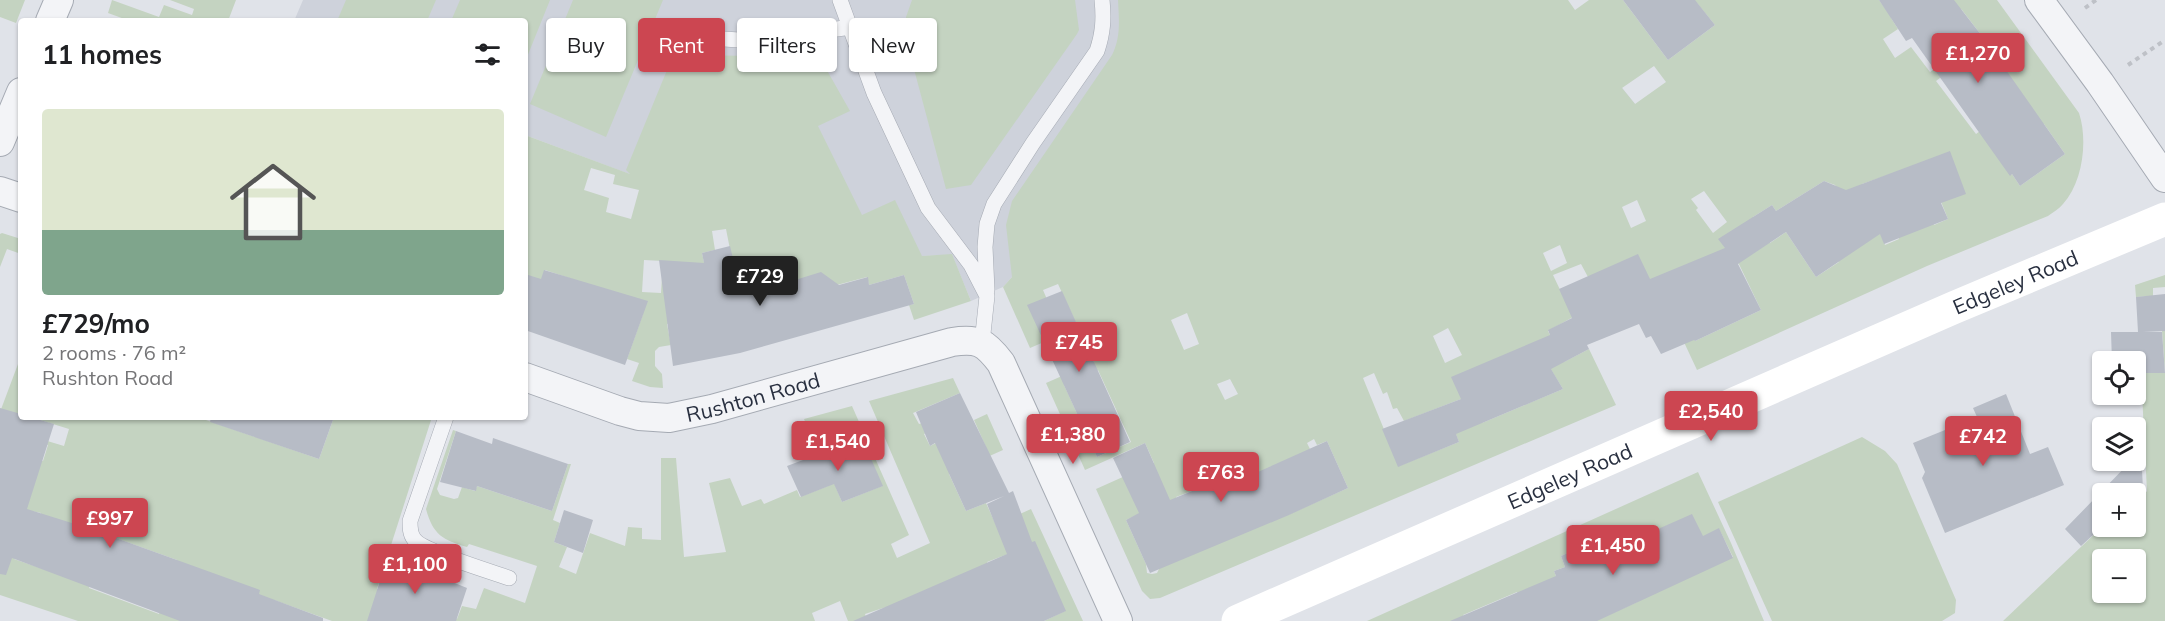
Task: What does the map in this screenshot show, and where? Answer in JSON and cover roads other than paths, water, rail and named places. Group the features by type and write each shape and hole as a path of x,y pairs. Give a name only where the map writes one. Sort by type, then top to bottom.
{"main road":[{"name":"Edgeley Road","path":"1238,621 1953,308 2165,219"}],"street":[{"path":"51,18 59,0"},
{"path":"2039,0 2165,178"},
{"path":"0,142 18,99"},
{"path":"0,191 18,197"},
{"name":"Rushton Road","path":"528,378 620,411 639,416 669,418 711,409 952,342 968,340 982,343"},
{"path":"982,343 1001,363 1118,621"}],"lane":[{"path":"840,0 849,22"},
{"path":"982,343 987,296 985,247 987,224 994,204 1032,143 1097,51 1104,20 1102,0"},
{"path":"725,39 753,41 849,27"},
{"path":"867,72 874,93 928,208 970,265 987,296"},
{"path":"445,420 410,521 414,541 509,578"}]}
